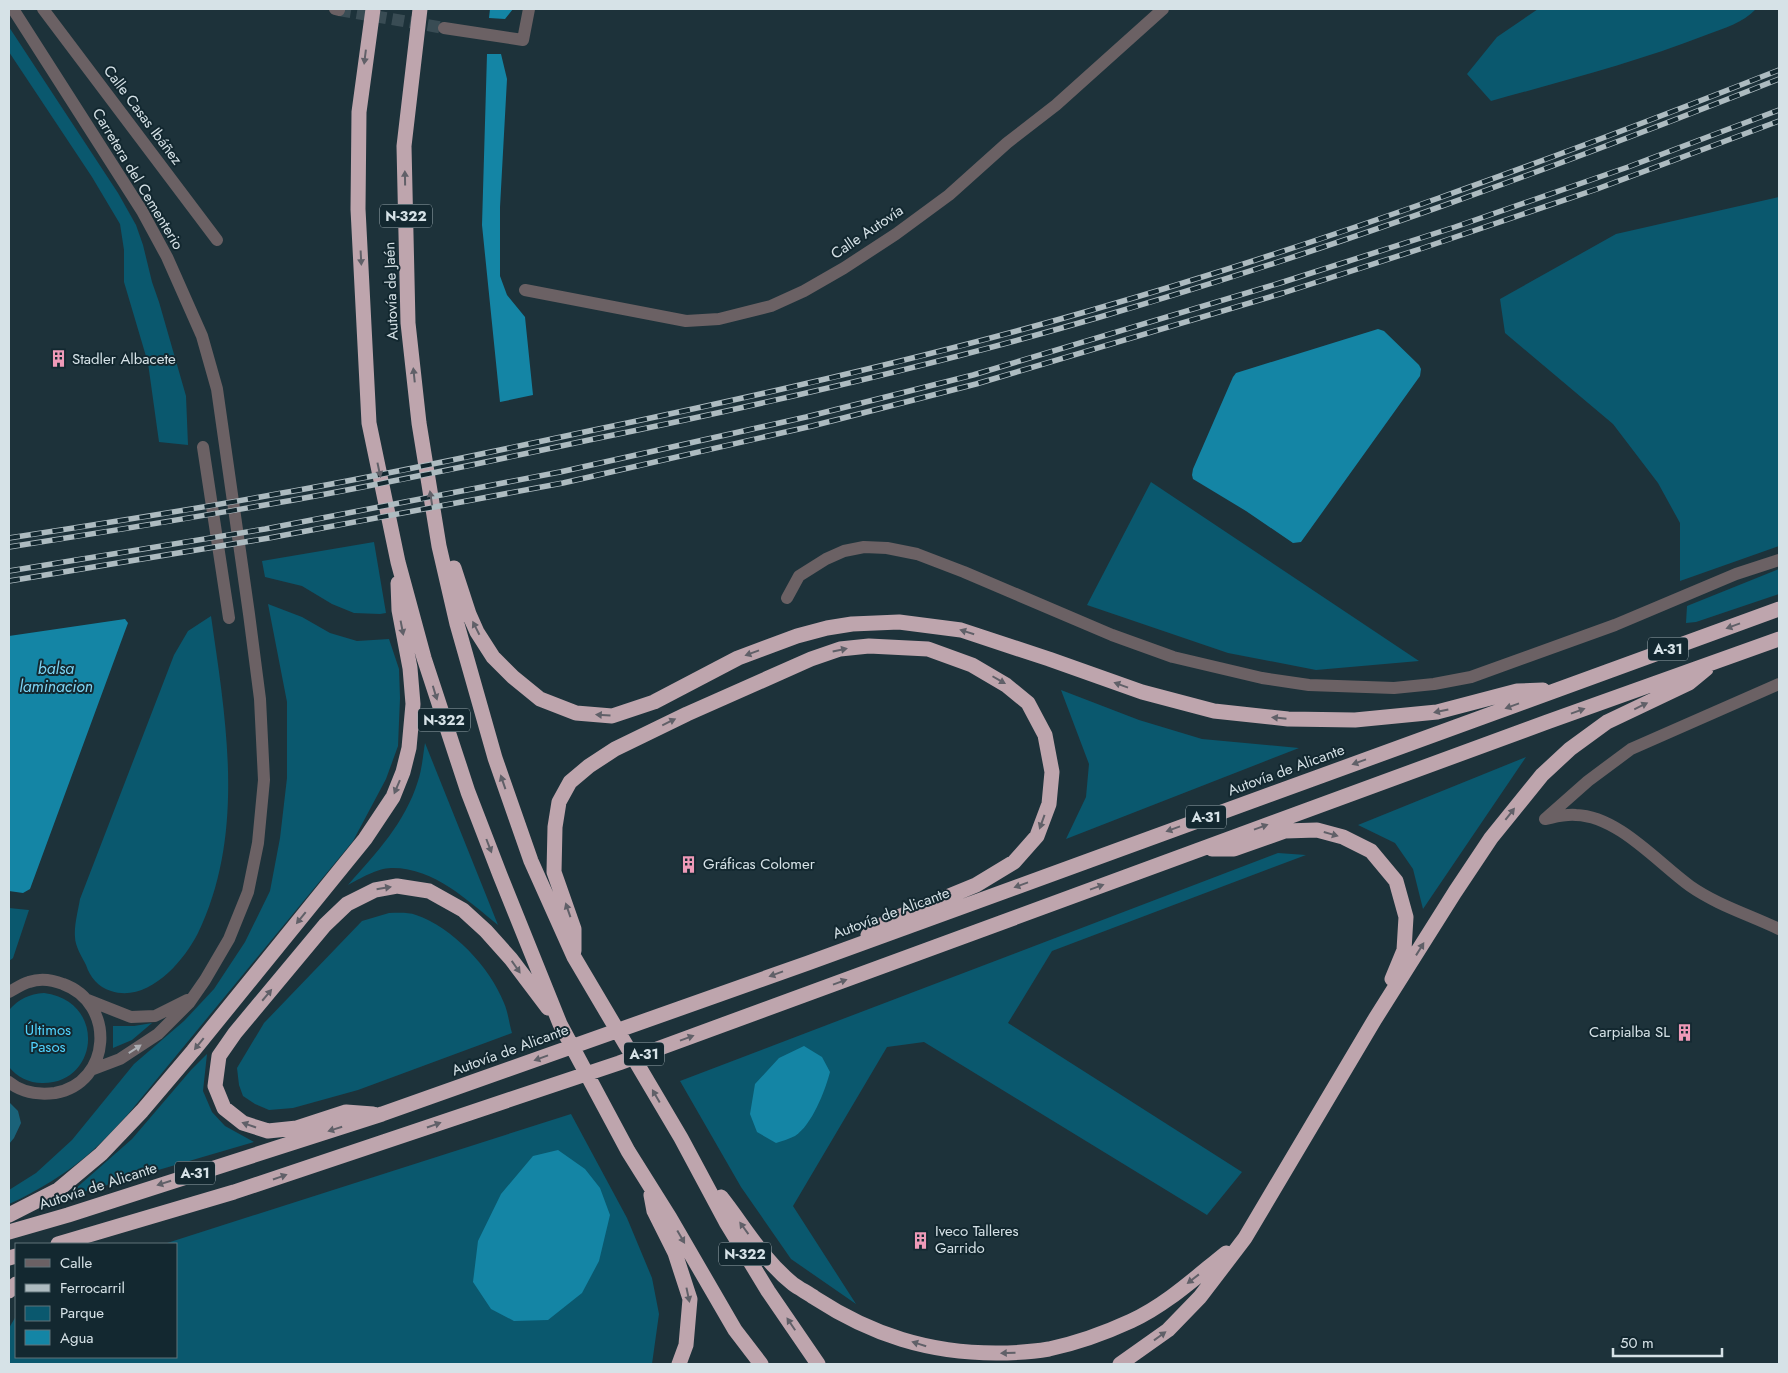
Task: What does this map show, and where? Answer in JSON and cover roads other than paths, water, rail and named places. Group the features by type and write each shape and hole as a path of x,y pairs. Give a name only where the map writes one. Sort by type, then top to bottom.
{"highway":[{"name":"N-322","path":"373,9 368,31 359,112 358,209 369,423 398,562 424,658 465,783 560,1024 628,1151 735,1330 761,1364"},
{"name":"Autovía de Jaén","path":"420,9 404,146 408,323 419,423 439,546"},
{"name":"N-322","path":"439,546 457,624 495,758 531,861 574,958 680,1138 726,1222 768,1291 818,1364"},
{"path":"439,546 454,567 469,614 477,632 493,657 513,677 540,699 576,713 612,716 654,702 738,658 798,636 852,624 899,622 961,630 1049,658 1142,692 1214,711 1288,719 1355,720 1437,712 1517,691 1558,690"},
{"path":"9,1215 58,1190 101,1154 142,1111 199,1044 365,839 393,797 403,772 409,748 413,704 410,668 399,610 398,562"},
{"name":"Autovía de Alicante","path":"9,1232 68,1215 382,1114 808,963 1779,609"},
{"name":"A-31","path":"62,1243 234,1192 619,1063 1779,639"},
{"path":"574,958 574,929 554,872 555,827 559,802 570,782 589,766 615,749 687,714 812,659 840,649 869,646 928,649 972,665 1006,685 1028,703 1045,735 1052,772 1048,804 1037,836 1014,862 976,885 886,922 855,945"},
{"path":"1120,1364 1168,1330 1200,1297 1245,1238 1375,1019 1491,838 1542,774 1570,749 1607,722 1689,683 1717,661"},
{"path":"1198,850 1234,849 1286,831 1316,830 1343,837 1372,851 1396,882 1406,917 1404,950 1375,1019"},
{"path":"382,1114 346,1112 297,1128 268,1131 242,1123 224,1108 215,1086 219,1056 235,1033 325,925 347,904 368,893 397,886 430,891 463,910 486,931 511,959 560,1024"},
{"path":"690,1158 761,1252 793,1283 834,1310 877,1332 927,1347 967,1353 1009,1353 1048,1349 1084,1340 1133,1320 1165,1302 1245,1238"},
{"path":"649,1184 654,1211 675,1253 690,1299 686,1345 679,1364"},
{"path":"95,1243 112,1229"}],"street":[{"name":"Carretera del Cementerio","path":"13,9 142,211 167,257 202,336 217,389 250,614 260,699 264,780 258,843 248,892 229,939 191,1000 158,1034 120,1059 91,1070"},
{"name":"Calle Casas Ibáñez","path":"43,9 217,240"},
{"path":"444,28 523,40 529,9"},
{"name":"Calle Autovía","path":"525,290 686,322 720,319 771,306 804,291 844,268 896,234 949,194 1006,143 1056,105 1163,9"},
{"path":"203,447 229,618"},
{"path":"787,598 799,576 826,559 844,551 864,547 887,548 917,554 954,568 1013,591 1112,635 1174,657 1262,678 1359,688 1394,688 1434,684 1471,677 1615,624 1736,574 1779,560"},
{"path":"1779,684 1631,749 1588,781 1545,819 1575,815 1604,823 1631,839 1691,887 1722,904 1779,929"},
{"path":"9,992 30,981 52,980 74,988 88,1000 131,1017 155,1016 191,1000"},
{"path":"12,1085 41,1095 65,1091 77,1084 91,1070 99,1053 101,1029 88,1000"}],"water":[{"path":"490,9 513,9 505,19 489,18"},
{"path":"487,54 501,54 507,79 500,207 500,276 507,295 525,317 533,395 500,402 482,225"},
{"path":"1378,329 1384,331 1419,365 1421,369 1420,376 1301,542 1293,543 1246,511 1193,479 1193,469 1236,373"},
{"name":"balsa laminacion","path":"125,619 128,623 30,889 23,893 9,891 9,636"},
{"path":"804,1046 822,1057 830,1072 821,1098 807,1124 795,1136 776,1143 757,1132 750,1114 755,1084 779,1058"},
{"path":"558,1150 585,1169 600,1188 610,1215 599,1261 582,1293 548,1320 514,1321 491,1309 473,1282 478,1241 501,1194 533,1156"}],"tunnel":[{"path":"339,10 444,28"}],"railway":[{"path":"9,538 214,505 474,456 842,375 1030,328 1266,257 1352,228 1609,136 1779,70"},
{"path":"9,547 248,508 398,480 782,399 973,352 1186,291 1358,235 1611,144 1779,79"},
{"path":"9,571 265,529 560,472 806,417 973,375 1280,283 1455,227 1628,167 1779,110"},
{"path":"9,581 269,538 563,483 812,426 976,384 1283,293 1423,248 1597,189 1779,121"}],"place":[{"name":"Stadler Albacete","path":"58,359"},
{"name":"Gráficas Colomer","path":"689,864"},
{"name":"Carpialba SL","path":"1684,1032"},
{"name":"Iveco Talleres Garrido","path":"921,1240"}],"park label":[{"name":"Últimos Pasos","path":"48,1038"}]}
